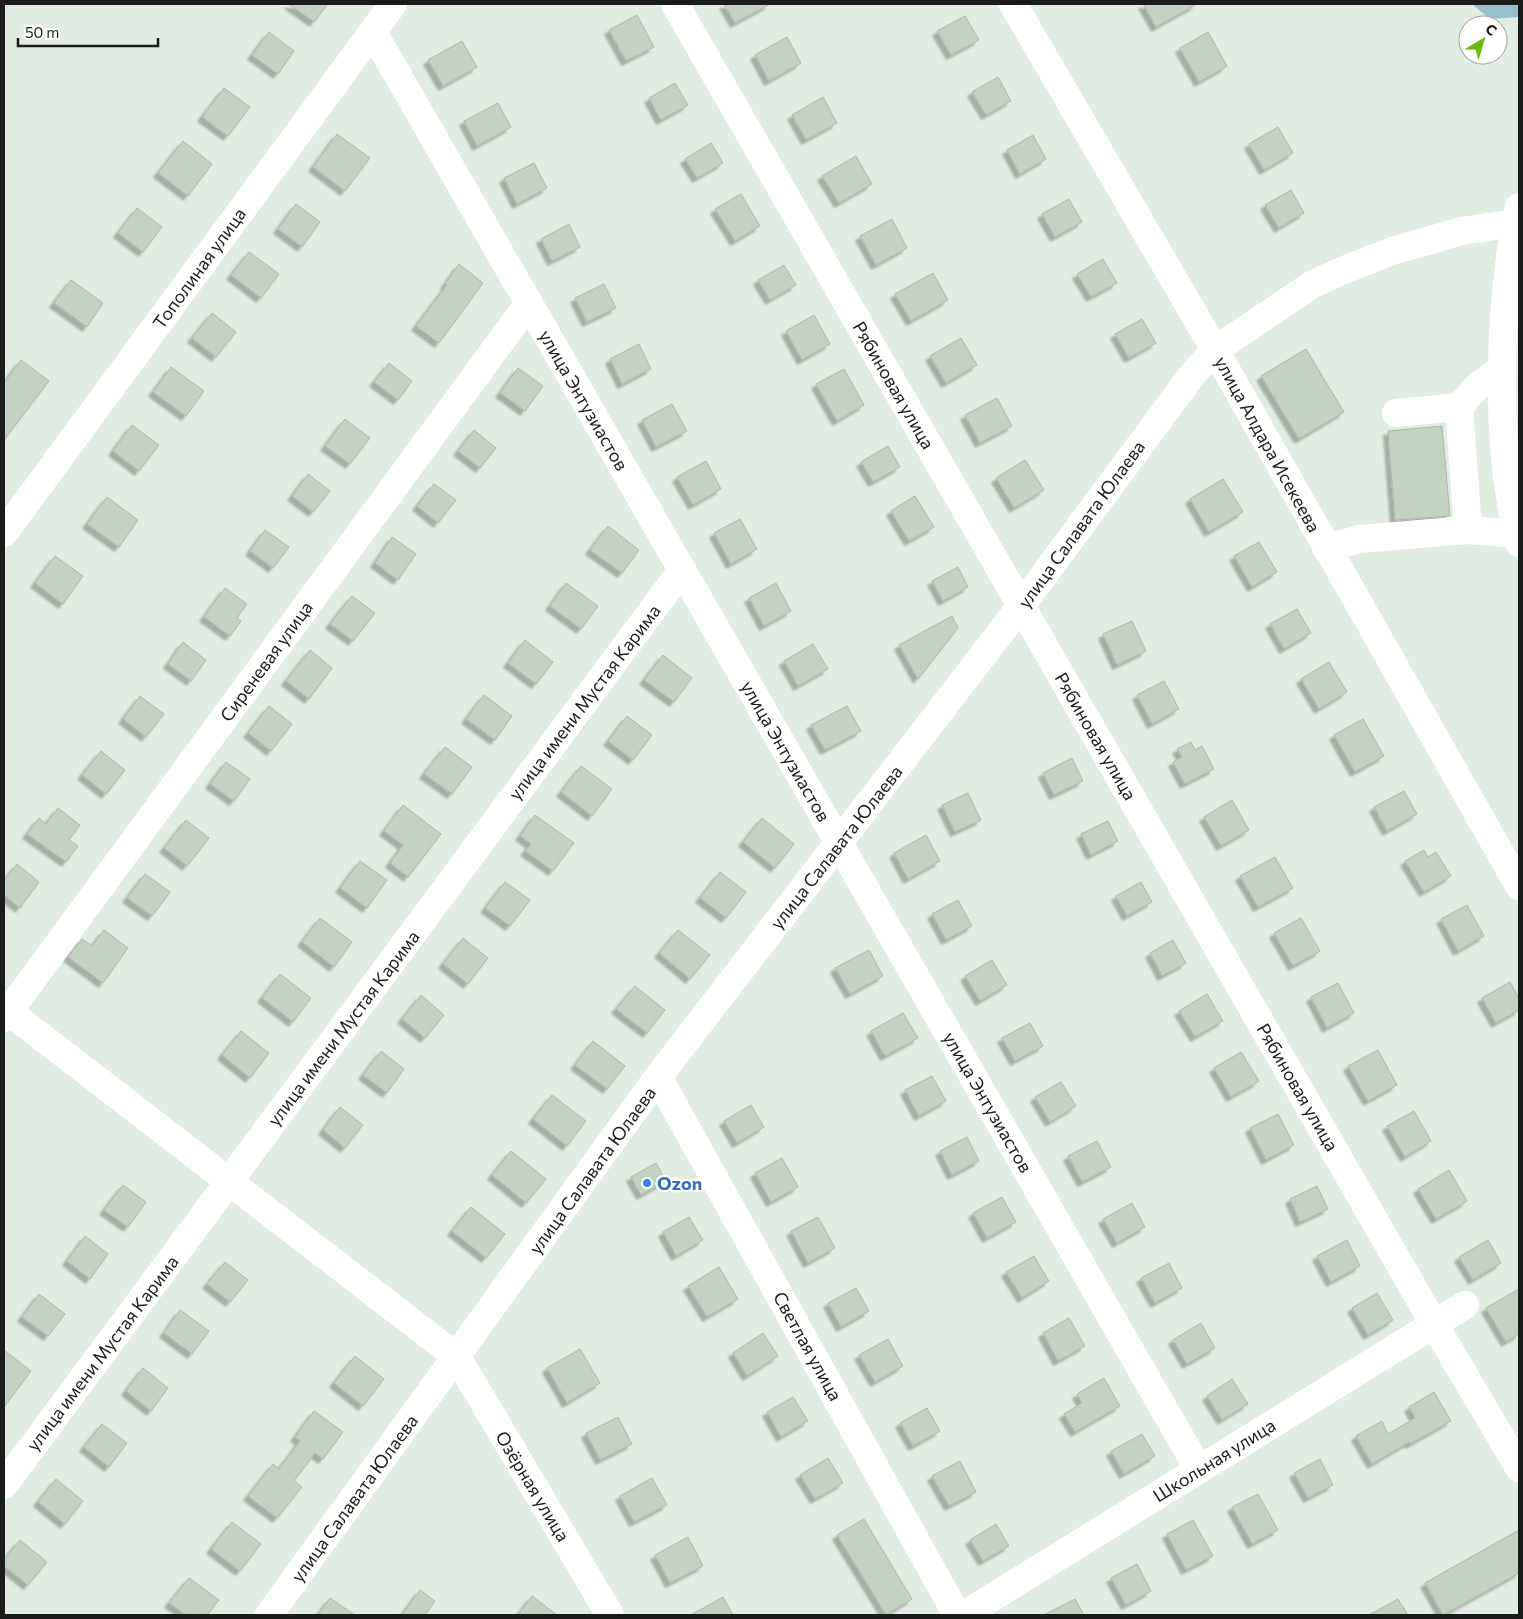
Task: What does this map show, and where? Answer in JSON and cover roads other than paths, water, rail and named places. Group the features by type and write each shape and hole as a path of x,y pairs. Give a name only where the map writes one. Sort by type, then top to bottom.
{"street":[{"name":"Тополиная улица","path":"4,533 393,4"},
{"name":"Рябиновая улица","path":"674,4 1434,1324 1519,1468"},
{"name":"улица Алдара Исекеева","path":"1013,4 1215,350 1519,886"},
{"name":"улица Энтузиастов","path":"372,32 1199,1470"},
{"name":"улица Салавата Юлаева","path":"269,1615 658,1077 1021,606 1192,375 1215,350 1314,284 1392,250 1517,214"},
{"path":"1326,548 1359,539 1468,530 1518,539 1505,455 1502,411 1502,368 1508,269 1517,214"},
{"name":"Сиреневая улица","path":"5,1013 529,304"},
{"path":"1396,413 1459,407 1477,387 1502,368"},
{"path":"1459,407 1468,530"},
{"name":"улица имени Мустая Карима","path":"4,1485 682,570"},
{"path":"5,1013 457,1357"},
{"name":"Светлая улица","path":"658,1077 957,1615"},
{"name":"Школьная улица","path":"964,1615 1465,1305"},
{"name":"Озёрная улица","path":"457,1357 610,1615"}],"place":[{"name":"Ozon","path":"647,1183"}]}
